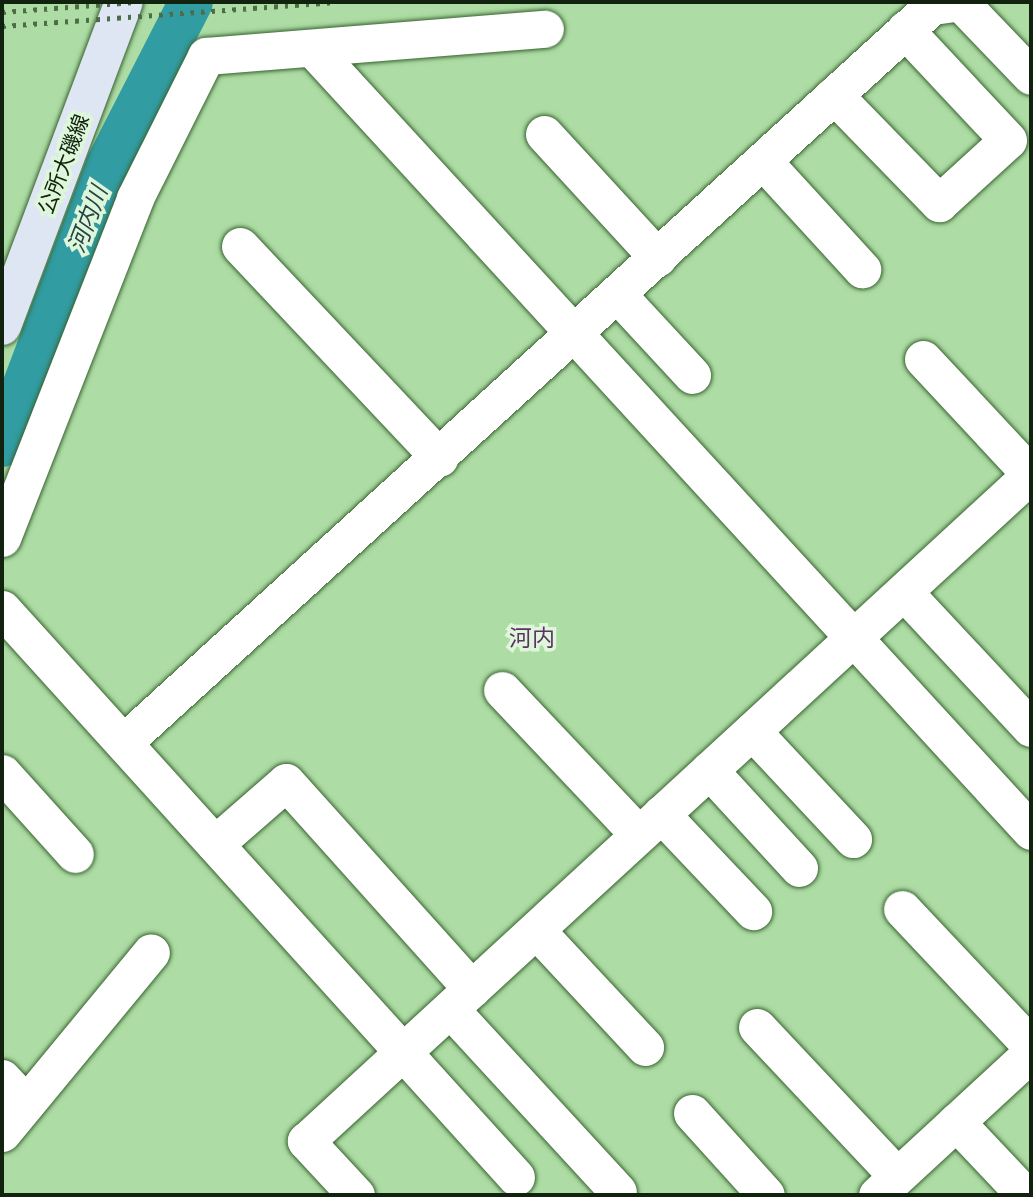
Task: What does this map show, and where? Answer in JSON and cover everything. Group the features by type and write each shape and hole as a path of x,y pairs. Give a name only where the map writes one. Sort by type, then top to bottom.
{"main road":[{"name":"公所大磯線","path":"2,326 124,2"}],"street":[{"path":"124,742 440,458 932,6 964,2 1031,76"},
{"path":"2,538 8,500 135,198 206,55 545,29"},
{"path":"834,95 939,203 1008,140 905,30"},
{"path":"312,47 1031,831"},
{"path":"544,134 659,258"},
{"path":"763,161 862,269"},
{"path":"240,246 440,458"},
{"path":"618,295 692,375"},
{"path":"356,1195 306,1141 1031,475 923,359"},
{"path":"904,592 1031,728"},
{"path":"2,609 516,1177"},
{"path":"502,690 650,825 753,911"},
{"path":"752,731 853,839"},
{"path":"709,770 799,868"},
{"path":"2,773 75,854"},
{"path":"215,844 286,782 618,1192"},
{"path":"902,909 1031,1046"},
{"path":"536,930 645,1047"},
{"path":"2,1133 151,952"},
{"path":"757,1027 887,1186 1031,1053"},
{"path":"2,1078 26,1104"},
{"path":"692,1113 766,1195"},
{"path":"956,1122 1026,1195"}],"waterway":[{"name":"河内川","path":"2,445 108,164 191,2"}],"railway":[{"path":"2,12 135,2"},
{"path":"2,26 333,2"}],"district":[{"name":"河内","path":"532,637"}]}
